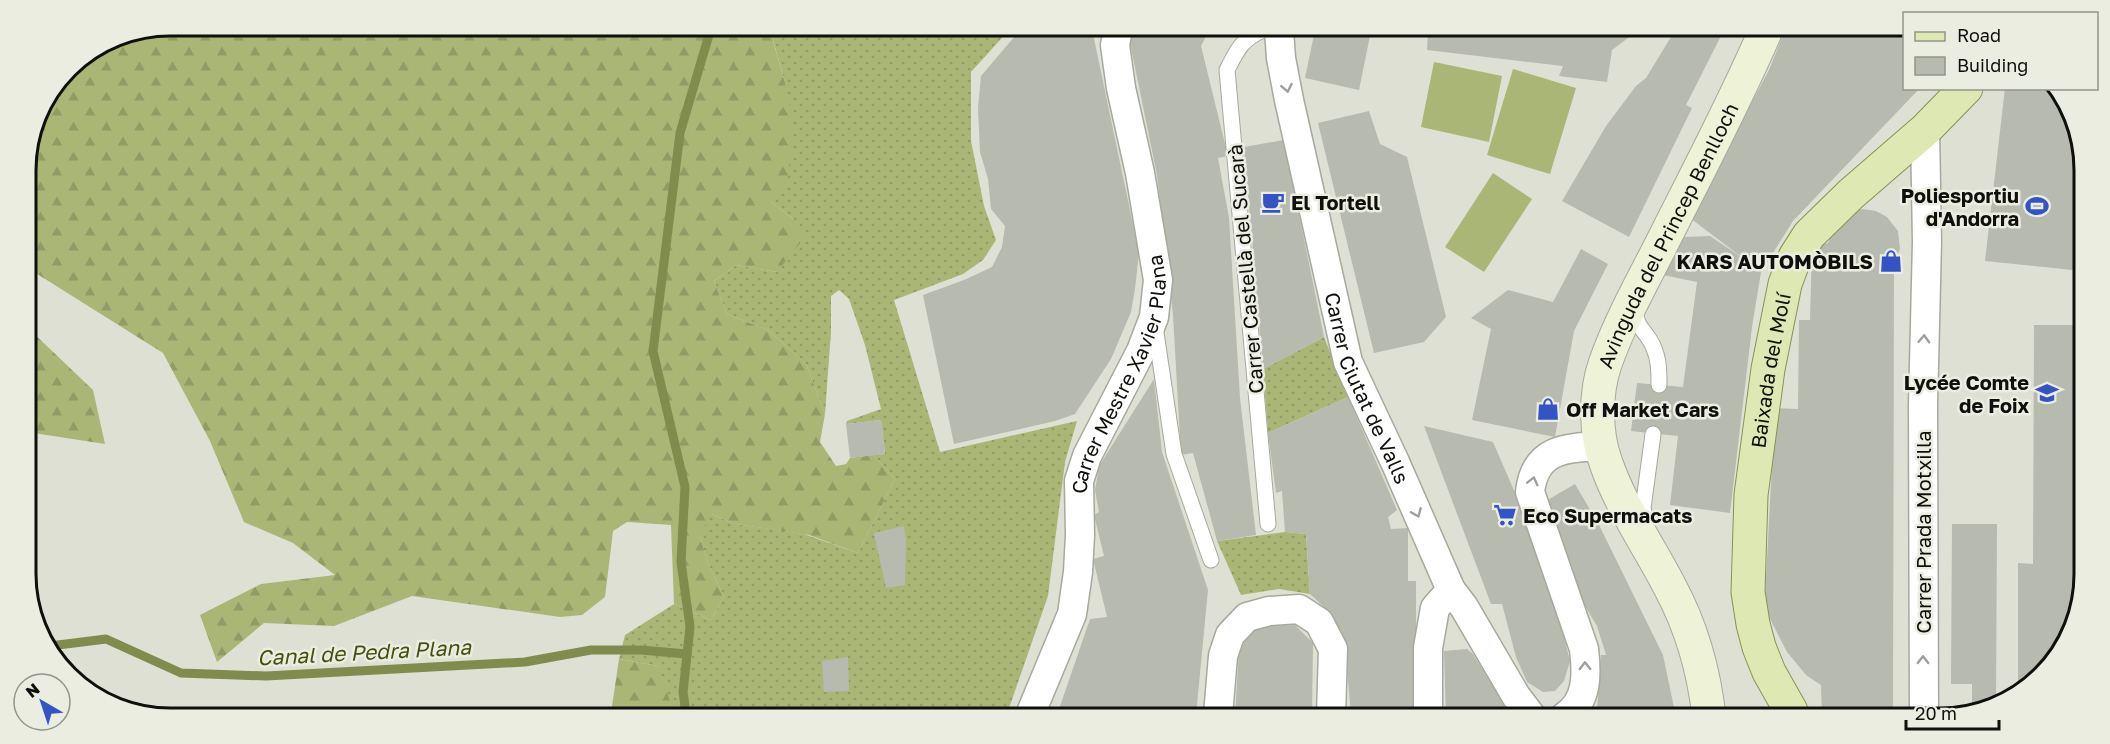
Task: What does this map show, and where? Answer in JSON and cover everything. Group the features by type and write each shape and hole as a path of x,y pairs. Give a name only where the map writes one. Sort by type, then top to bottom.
{"main road":[{"name":"Baixada del Molí","path":"1789,708 1769,672 1759,647 1752,624 1748,592 1750,495 1768,369 1785,284 1795,256 1809,235 1851,194 1925,130 1964,90"}],"street":[{"name":"Carrer Mestre Xavier Plana","path":"1033,708 1072,614 1078,572 1080,481 1087,456 1141,351 1154,317 1158,280 1140,173 1121,88 1115,45 1117,36"},
{"name":"Carrer Ciutat de Valls","path":"1279,36 1289,100 1348,362 1451,590 1525,708"},
{"name":"Avinguda del Princep Benlloch","path":"1708,708 1695,643 1670,586 1617,490 1601,446 1599,395 1605,365 1635,296 1725,119 1763,36"},
{"name":"Carrer Prada Motxilla","path":"1924,708 1923,405 1927,242 1925,130"},
{"path":"1574,708 1583,694 1587,669 1584,649 1530,492 1532,476 1541,462 1558,451 1574,447 1601,446"},
{"path":"1428,708 1430,638 1435,608 1451,590"},
{"path":"1218,708 1222,656 1230,635 1247,617 1269,611 1299,609 1319,622 1333,649 1331,708"}],"lane":[{"name":"Carrer Castellà del Sucarà","path":"1251,36 1239,46 1227,70 1268,524"},
{"path":"1635,296 1635,316 1639,327 1652,344 1659,363 1659,385"},
{"path":"1154,317 1174,454 1211,560"},
{"path":"1653,434 1643,508 1662,575"}],"green space":[{"path":"162,36 774,36 773,41 786,86 793,123 788,177 771,202 795,220 805,237 777,272 736,265 714,281 727,314 768,330 806,364 825,414 820,442 836,466 846,464 850,458 873,455 895,479 858,553 809,535 736,524 711,514 700,536 708,563 724,597 711,620 674,604 671,525 627,522 613,531 605,597 582,615 560,617 412,596 334,626 264,623 217,662 200,615 261,584 335,575 293,543 244,522 210,441 163,353 36,273 36,162 46,119 54,103 75,75 103,54 119,46"},
{"path":"774,36 1004,36 971,72 971,141 984,206 996,240 983,260 963,274 894,300 940,452 1077,421 1065,462 1048,596 1009,708 669,708 658,666 619,659 625,635 674,604 711,620 724,597 708,563 700,536 703,518 711,514 736,524 804,534 858,553 895,479 873,455 885,454 881,420 846,424 847,421 881,409 865,345 849,299 839,290 831,296 831,332 825,414 806,364 768,330 727,314 714,281 736,265 777,272 795,220 771,202 786,86 773,40"},
{"path":"1434,62 1502,76 1489,142 1421,127"},
{"path":"1513,69 1576,88 1550,174 1487,155"},
{"path":"1493,173 1532,199 1484,272 1445,247"},
{"path":"36,336 93,390 105,444 36,433"},
{"path":"1324,337 1348,397 1268,433 1263,369"},
{"path":"1285,532 1306,534 1310,594 1279,589 1241,595 1217,541"},
{"path":"619,659 658,666 672,708 612,708"}],"building":[{"path":"1015,36 1093,36 1139,253 1131,312 1111,359 1075,414 1055,421 954,444 923,295 992,267 1002,247 1005,226 991,209 988,179 980,152 978,108 981,76"},
{"path":"1129,36 1206,36 1201,46 1228,156 1218,158 1229,218 1240,398 1256,535 1217,541 1193,453 1181,455 1173,315 1157,175"},
{"path":"1314,36 1370,36 1359,90 1305,78"},
{"path":"1428,36 1631,36 1612,50 1607,82 1559,76 1563,66 1427,50"},
{"path":"1672,36 1721,36 1686,105 1692,108 1629,237 1562,201 1606,126 1636,86 1646,78"},
{"path":"1782,36 1903,36 1903,90 1918,90 1793,221 1761,272 1752,327 1730,513 1670,505 1678,436 1631,431 1637,383 1683,387 1697,282 1663,275 1684,237 1710,236 1744,259 1690,218 1769,70"},
{"name":"Poliesportiu d'Andorra","path":"2005,90 2047,90 2064,119 2073,153 2074,270 1985,261"},
{"path":"1369,111 1380,144 1407,157 1446,317 1424,342 1374,353 1318,123"},
{"name":"El Tortell","path":"1284,140 1324,337 1263,369 1244,147"},
{"path":"1863,209 1876,211 1887,217 1898,231 1900,249 1894,264 1893,708 1822,708 1821,685 1806,675 1787,652 1766,611 1775,408 1798,409 1799,320 1810,320 1812,248 1828,243 1837,221 1852,211"},
{"path":"1581,249 1608,264 1574,331 1555,437 1472,420 1491,329 1471,318 1508,290 1553,302"},
{"path":"2034,325 2074,325 2073,591 2067,617 2051,648 2035,669 2018,682 2018,563 2033,564"},
{"path":"1154,379 1162,452 1208,590 1197,708 1059,708 1090,619 1107,617 1093,559 1104,556 1094,515 1099,512 1095,490 1099,466"},
{"path":"1348,397 1397,510 1388,517 1391,529 1408,528 1408,581 1416,581 1416,708 1350,708 1346,655 1338,630 1323,606 1310,594 1306,534 1285,532 1282,491 1276,493 1268,433"},
{"path":"881,420 885,454 850,458 846,424"},
{"path":"1424,426 1493,442 1545,562 1570,661 1564,681 1555,691 1543,692 1527,682 1516,657 1502,604 1491,604"},
{"path":"1575,484 1599,525 1663,655 1674,708 1597,708 1601,655 1606,655 1597,626 1573,586 1544,502"},
{"path":"1952,524 1997,524 1996,695 1972,703 1972,684 1951,684"},
{"path":"904,526 905,585 886,588 874,533"},
{"path":"1295,625 1313,643 1312,708 1235,708 1239,650 1256,626"},
{"path":"1467,649 1473,654 1506,708 1446,708 1444,651"},
{"path":"848,657 849,691 824,692 822,661"}],"waterway":[{"path":"685,708 683,692 690,627 681,562 685,487 653,351 680,133 709,36"},
{"name":"Canal de Pedra Plana","path":"57,645 106,639 181,673 266,676 525,662 591,650 641,650 687,654"}],"place":[{"name":"El Tortell","path":"1273,202"},
{"name":"Poliesportiu d'Andorra","path":"2037,206"},
{"name":"KARS AUTOMÒBILS","path":"1891,261"},
{"name":"Lycée Comte de Foix","path":"2047,393"},
{"name":"Off Market Cars","path":"1548,409"},
{"name":"Eco Supermacats","path":"1505,515"}]}
